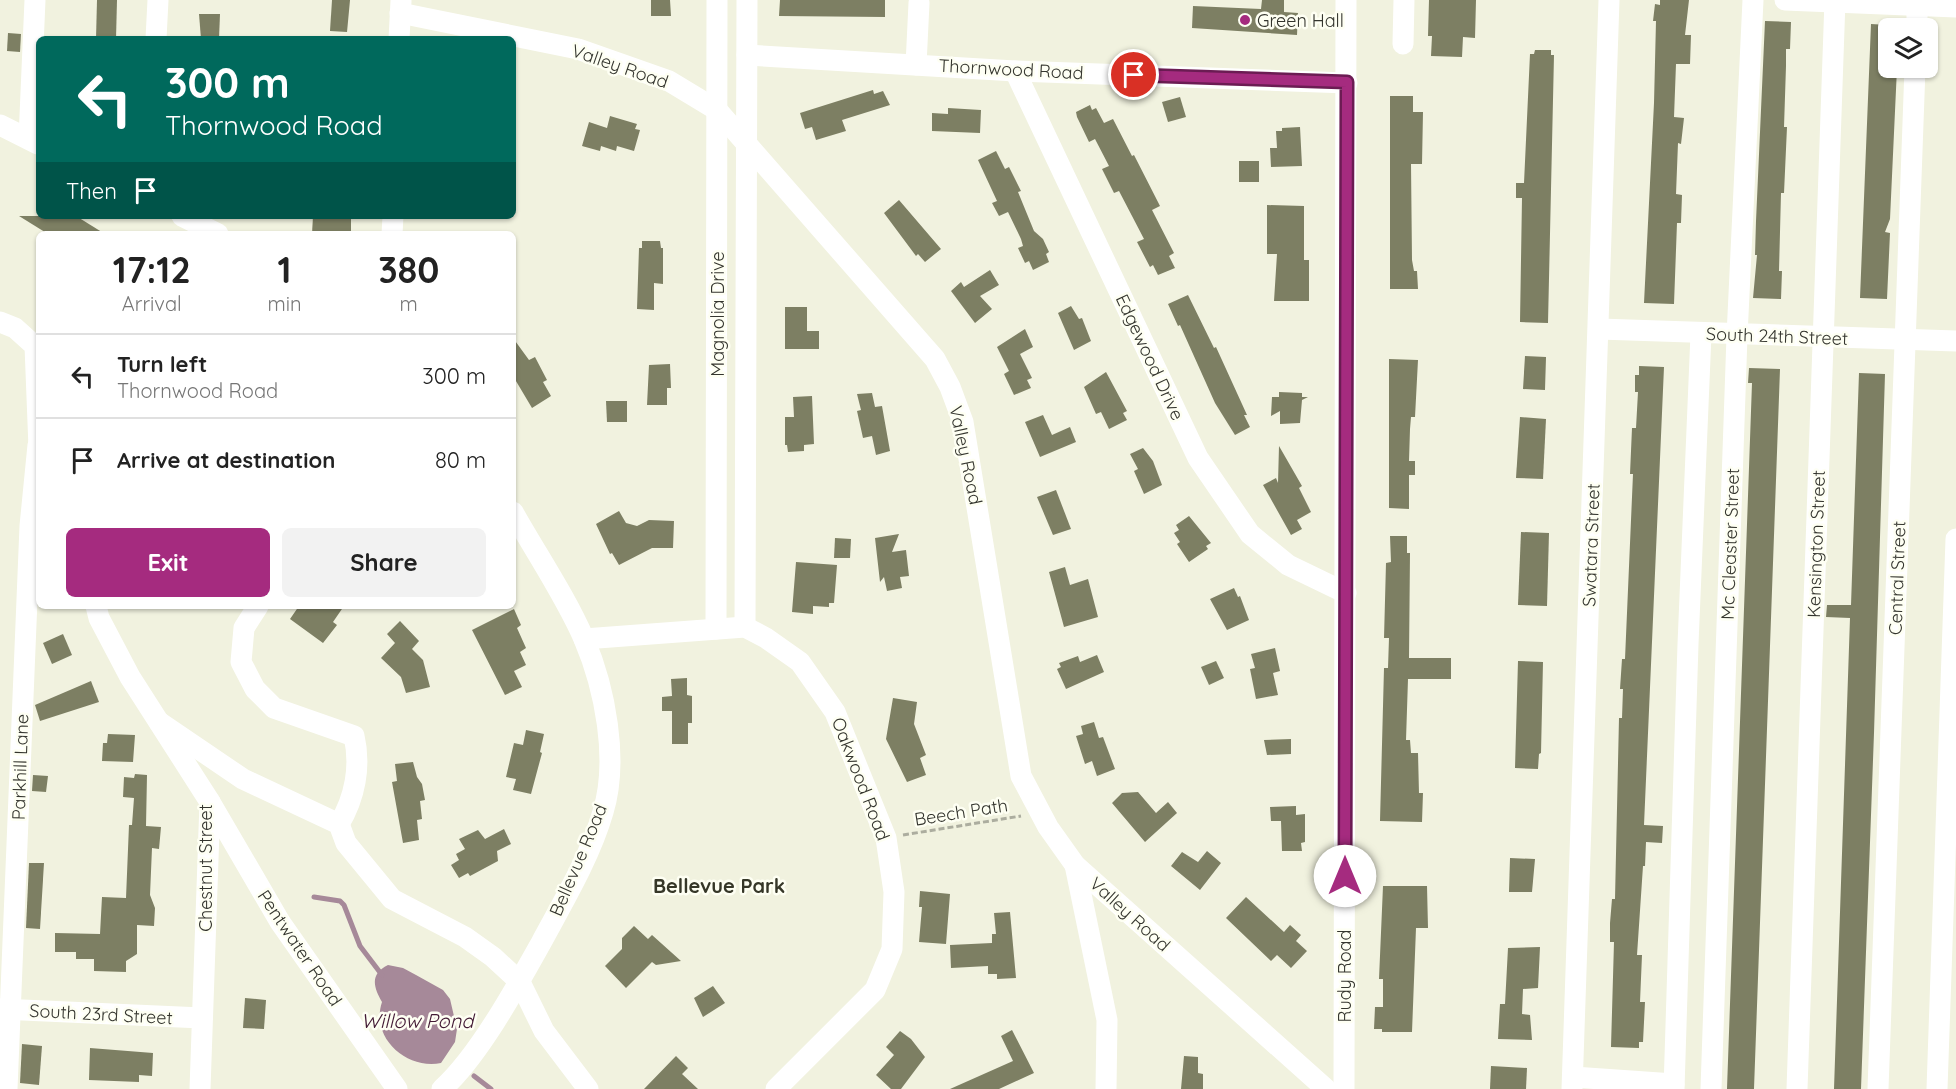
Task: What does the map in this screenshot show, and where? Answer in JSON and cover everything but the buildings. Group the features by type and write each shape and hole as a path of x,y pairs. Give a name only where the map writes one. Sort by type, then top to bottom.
{"street":[{"path":"0,125 34,142 35,0"},
{"path":"156,36 158,0"},
{"name":"Magnolia Drive","path":"716,629 717,0"},
{"name":"Magnolia Drive","path":"745,627 747,0"},
{"name":"Rudy Road","path":"1344,1089 1346,0"},
{"path":"1403,44 1404,0"},
{"name":"Swatara Street","path":"1572,1083 1609,0"},
{"name":"Mc Cleaster Street","path":"1711,1089 1737,336 1753,0"},
{"path":"1785,0 1956,7"},
{"name":"Kensington Street","path":"1797,1089 1835,2"},
{"path":"916,65 919,3"},
{"path":"1917,6 1917,18"},
{"path":"399,36 401,7"},
{"name":"Valley Road","path":"401,7 578,49 669,81 717,110 935,359 950,387 963,422 1021,776 1040,813 1076,865 1326,1089"},
{"name":"Thornwood Road","path":"747,55 1016,70 1347,82"},
{"name":"Edgewood Drive","path":"1016,70 1198,458 1250,534 1288,565 1346,592"},
{"name":"Central Street","path":"1878,1089 1915,78"},
{"path":"188,219 213,231"},
{"path":"0,322 15,328 35,346 36,358"},
{"name":"South 24th Street","path":"1599,329 1823,339 1956,341"},
{"path":"1572,1083 1674,1087 1688,644 1701,334"},
{"name":"Parkhill Lane","path":"7,1089 5,1009 30,526 36,466"},
{"name":"Bellevue Road","path":"442,1089 457,1075 520,982 581,863 603,811 610,761 606,708 584,639 516,517"},
{"path":"1937,1089 1956,539"},
{"name":"Chestnut Street","path":"97,609 99,618 130,677 210,802 200,1089"},
{"path":"256,609 244,628 241,663 255,689 274,708 354,736 358,755 351,805 339,824"},
{"path":"584,639 745,627"},
{"name":"Oakwood Road","path":"745,627 766,638 800,662 835,712 886,838 894,892 892,949 875,990 776,1089"},
{"path":"159,723 243,779 339,824 346,843 392,899 465,937 494,957 520,982 544,1031 588,1089"},
{"name":"Pentwater Road","path":"210,802 280,922 397,1089"},
{"path":"1076,865 1107,1020 1105,1088"},
{"name":"South 23rd Street","path":"5,1009 202,1018"}],"path":[{"name":"Beech Path","path":"886,838 1040,813"}],"water":[{"name":"Willow Pond","path":"388,965 403,968 416,975 443,990 450,999 457,1029 455,1042 441,1063 428,1064 404,1056 386,1039 381,1028 382,1002 375,981 378,972"}],"waterway":[{"path":"314,897 340,901 344,905 360,946 382,975"},
{"path":"474,1076 491,1089"}],"place":[{"name":"Green Hall","path":"1245,20"}],"district":[{"name":"Bellevue Park","path":"719,885"}],"route":[{"path":"1134,75 1347,82 1345,876"}]}
